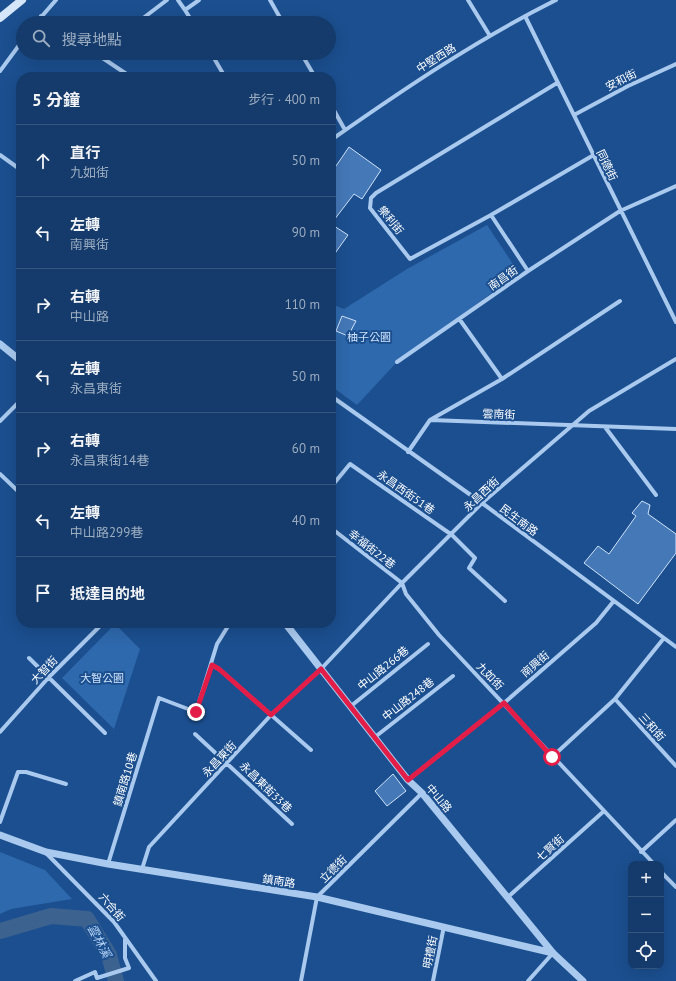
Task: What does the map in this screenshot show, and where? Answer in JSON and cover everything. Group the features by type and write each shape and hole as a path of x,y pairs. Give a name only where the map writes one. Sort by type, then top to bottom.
{"main road":[{"path":"0,18 22,0"}],"street":[{"path":"41,16 56,0"},
{"path":"146,16 167,0"},
{"path":"178,0 189,16"},
{"path":"185,10 199,0"},
{"path":"270,0 280,16"},
{"path":"468,0 490,36"},
{"name":"中堅西路","path":"336,136 415,81 524,16 556,0"},
{"name":"同德街","path":"524,16 574,115 592,156 676,321"},
{"path":"0,71 16,49"},
{"path":"106,60 124,72"},
{"path":"215,60 222,72"},
{"path":"305,60 312,72"},
{"name":"安和街","path":"574,115 628,86 676,64"},
{"name":"樂利街","path":"557,83 389,185 371,198 370,208 410,259 592,156"},
{"path":"336,114 345,130"},
{"path":"0,155 16,166"},
{"name":"南昌街","path":"397,362 460,320 528,271 620,211 676,186"},
{"path":"490,215 528,271"},
{"path":"408,452 430,420 502,379 620,302"},
{"path":"460,320 502,379"},
{"path":"0,344 16,357"},
{"name":"永昌西街","path":"321,669 402,583 482,504 571,425 589,411 676,359"},
{"name":"民生南路","path":"336,400 482,504 676,647"},
{"path":"0,420 16,405"},
{"name":"雲南街","path":"430,420 676,429"},
{"path":"605,427 656,496"},
{"name":"永昌西街51巷","path":"336,481 350,464 452,535 475,558 469,568 505,601"},
{"path":"0,474 16,489"},
{"name":"幸福街22巷","path":"336,532 402,583"},
{"name":"九如街","path":"402,583 406,594 439,635 651,861"},
{"name":"南興街","path":"408,780 504,703 596,623 613,602"},
{"name":"大智街","path":"0,732 49,677 98,628"},
{"path":"227,628 217,644 212,665 219,669 311,750"},
{"name":"中山路","path":"289,628 408,780 422,792 554,953 583,981"},
{"path":"552,757 615,699 664,638"},
{"name":"中山路266巷","path":"350,706 428,644"},
{"path":"29,658 105,732"},
{"name":"鎮南路10巷","path":"108,864 159,698 196,712 212,665"},
{"name":"永昌東街","path":"142,869 149,847 271,715 321,669"},
{"name":"中山路248巷","path":"375,737 452,676"},
{"name":"三和街","path":"615,699 676,766"},
{"name":"永昌東街33巷","path":"196,734 292,824"},
{"path":"0,822 18,772 26,772 66,784"},
{"name":"立德街","path":"301,981 317,898 422,792"},
{"name":"七賢街","path":"508,897 604,811"},
{"path":"641,852 676,820"},
{"name":"鎮南路","path":"0,835 46,852 108,864 317,898 444,926 554,953"},
{"name":"六合街","path":"46,852 114,922 156,981"},
{"path":"664,875 676,887"},
{"name":"明禮街","path":"433,981 444,926"},
{"path":"75,981 95,972 97,978 129,968 126,958 125,939"},
{"path":"528,981 554,953"}],"green space":[{"name":"柚子公園","path":"487,225 519,273 397,362 357,405 336,390 336,306 344,309 407,269"},
{"name":"大智公園","path":"111,628 119,628 140,649 114,729 62,678"},
{"path":"0,852 45,870 72,899 11,909 0,914"}],"building":[{"path":"349,147 381,170 362,199 354,194 336,217 336,166"},
{"path":"336,227 348,235 336,252"},
{"path":"342,316 356,321 348,336 336,331"},
{"path":"642,501 650,505 648,514 676,534 676,553 638,604 584,563 598,546 609,554 636,516 632,513"},
{"path":"393,774 406,791 387,806 375,791"}],"waterway":[{"name":"雲林溪","path":"0,931 51,916 87,919 109,955 116,981"}],"route":[{"path":"196,712 212,665 219,669 271,715 321,669 408,780 504,703 552,757"}]}
